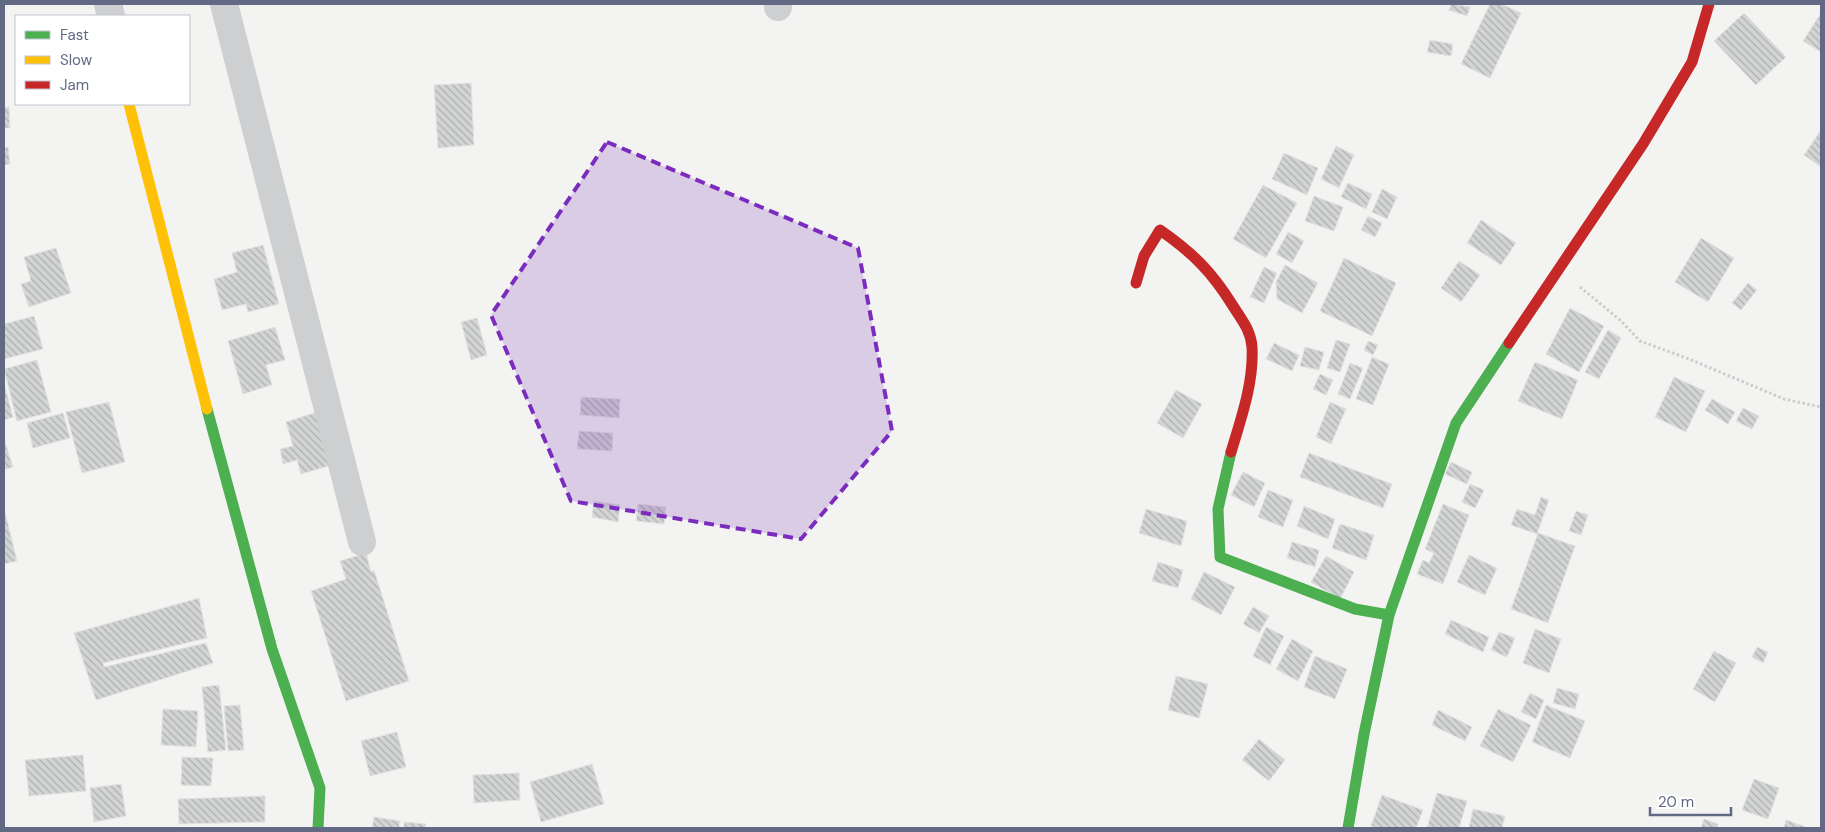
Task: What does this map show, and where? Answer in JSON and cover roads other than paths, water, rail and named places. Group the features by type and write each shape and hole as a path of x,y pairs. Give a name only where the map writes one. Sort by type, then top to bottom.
{"street":[{"path":"224,4 362,542"},
{"path":"1348,828 1364,734 1389,615 1456,423 1643,144 1692,62 1709,4"},
{"path":"129,105 208,415 270,640 320,788 318,828"},
{"path":"1136,283 1144,256 1160,230 1200,259 1222,285 1250,332 1252,359 1248,394 1222,483 1216,533 1220,556 1355,610 1389,615"}]}
